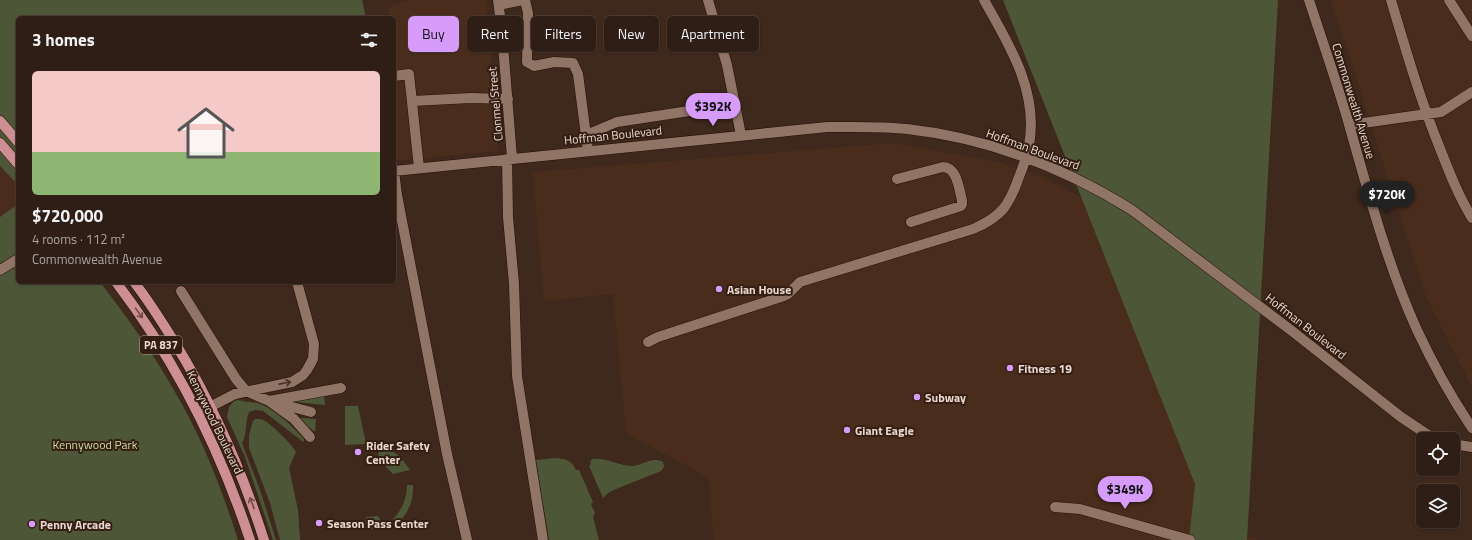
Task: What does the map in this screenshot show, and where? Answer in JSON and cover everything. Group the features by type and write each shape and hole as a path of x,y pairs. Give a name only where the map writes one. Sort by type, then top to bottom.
{"main road":[{"path":"0,121 16,140"},
{"path":"0,143 16,162"},
{"name":"Kennywood Boulevard","path":"117,284 158,341 187,390 226,475 250,540"},
{"name":"Kennywood Boulevard","path":"135,284 169,334 210,406 238,466 264,540"}],"street":[{"path":"498,3 524,0 528,13 527,62 534,66 554,62 573,63 578,74 588,151"},
{"path":"708,0 727,65 741,135"},
{"path":"648,342 658,337 784,296 800,282 925,245 984,224 1002,211 1008,203 1027,158 1031,127 1028,93 1024,78 1005,37 984,0"},
{"name":"Commonwealth Avenue","path":"1309,0 1349,125 1381,233 1407,306 1429,355 1472,428"},
{"path":"1391,0 1426,115 1452,178 1472,217"},
{"path":"1449,0 1472,36"},
{"name":"Clonmel Street","path":"498,3 508,98 510,158 508,217 514,284 517,376 543,540"},
{"path":"396,76 409,74 419,168"},
{"path":"1349,125 1441,112 1472,92"},
{"path":"412,101 508,98"},
{"path":"586,135 617,122 735,104"},
{"name":"Hoffman Boulevard","path":"396,171 827,127 881,127 905,129 974,141 1027,158 1080,180 1132,210 1401,417 1424,432"},
{"path":"898,179 943,167 949,168 953,172 962,200 961,206 911,222"},
{"path":"396,184 447,454 467,540"},
{"path":"0,270 16,260"},
{"path":"198,413 235,394 292,382 303,375 314,354 314,344 297,284"},
{"path":"181,291 236,379 246,391 269,401 311,412"},
{"path":"269,401 341,388"},
{"path":"269,401 294,420 310,437"},
{"path":"1460,445 1472,447"},
{"path":"1055,507 1080,509 1190,540"}],"shaded area":[{"path":"410,0 486,0 487,16 467,16 467,52 490,52 498,151 396,161 396,16 390,16 388,7"},
{"path":"1331,0 1472,0 1472,387 1426,297"},
{"path":"894,143 998,162 1042,177 1112,214 1208,526 1259,540 715,540 713,534 709,478 626,433 613,294 544,301 533,172"},
{"path":"0,166 16,183 16,205 0,217"}],"green space":[{"path":"0,0 362,0 366,16 16,16 16,183 0,166"},
{"path":"1003,0 1278,0 1247,540 1189,540 1195,484"},
{"name":"Kennywood Park","path":"16,205 16,284 102,284 130,322 167,378 194,427 211,464 238,540 0,540 0,217"},
{"path":"324,395 325,405 294,401"},
{"path":"238,400 257,403 269,408 295,429 304,439 304,442 263,411 255,410 249,412 245,437 242,443 260,490 276,540 273,540 245,457 227,417 229,407 234,401"},
{"path":"345,406 358,406 366,444 345,445"},
{"path":"301,418 316,419 315,432 299,420"},
{"path":"255,419 263,420 268,423 287,440 296,452 289,468 298,510 300,540 280,540 270,503 249,448 249,435"},
{"path":"379,445 397,454 410,470 393,474 385,466 378,462"},
{"path":"555,458 568,461 576,470 579,470 593,502 591,504 595,513 593,517 599,540 549,540 536,460"},
{"path":"592,459 602,459 628,466 637,465 652,460 659,460 663,462 664,467 661,471 616,489 608,493 603,498 589,466"},
{"path":"407,485 413,485 411,502 407,512 396,525 393,519 403,504"},
{"path":"378,516 384,526 373,529 365,528 366,517"}],"place":[{"name":"Asian House","path":"719,289"},
{"name":"Fitness 19","path":"1010,368"},
{"name":"Subway","path":"917,397"},
{"name":"Giant Eagle","path":"847,430"},
{"name":"Rider Safety Center","path":"358,452"},
{"name":"Season Pass Center","path":"319,523"},
{"name":"Penny Arcade","path":"32,524"}]}
